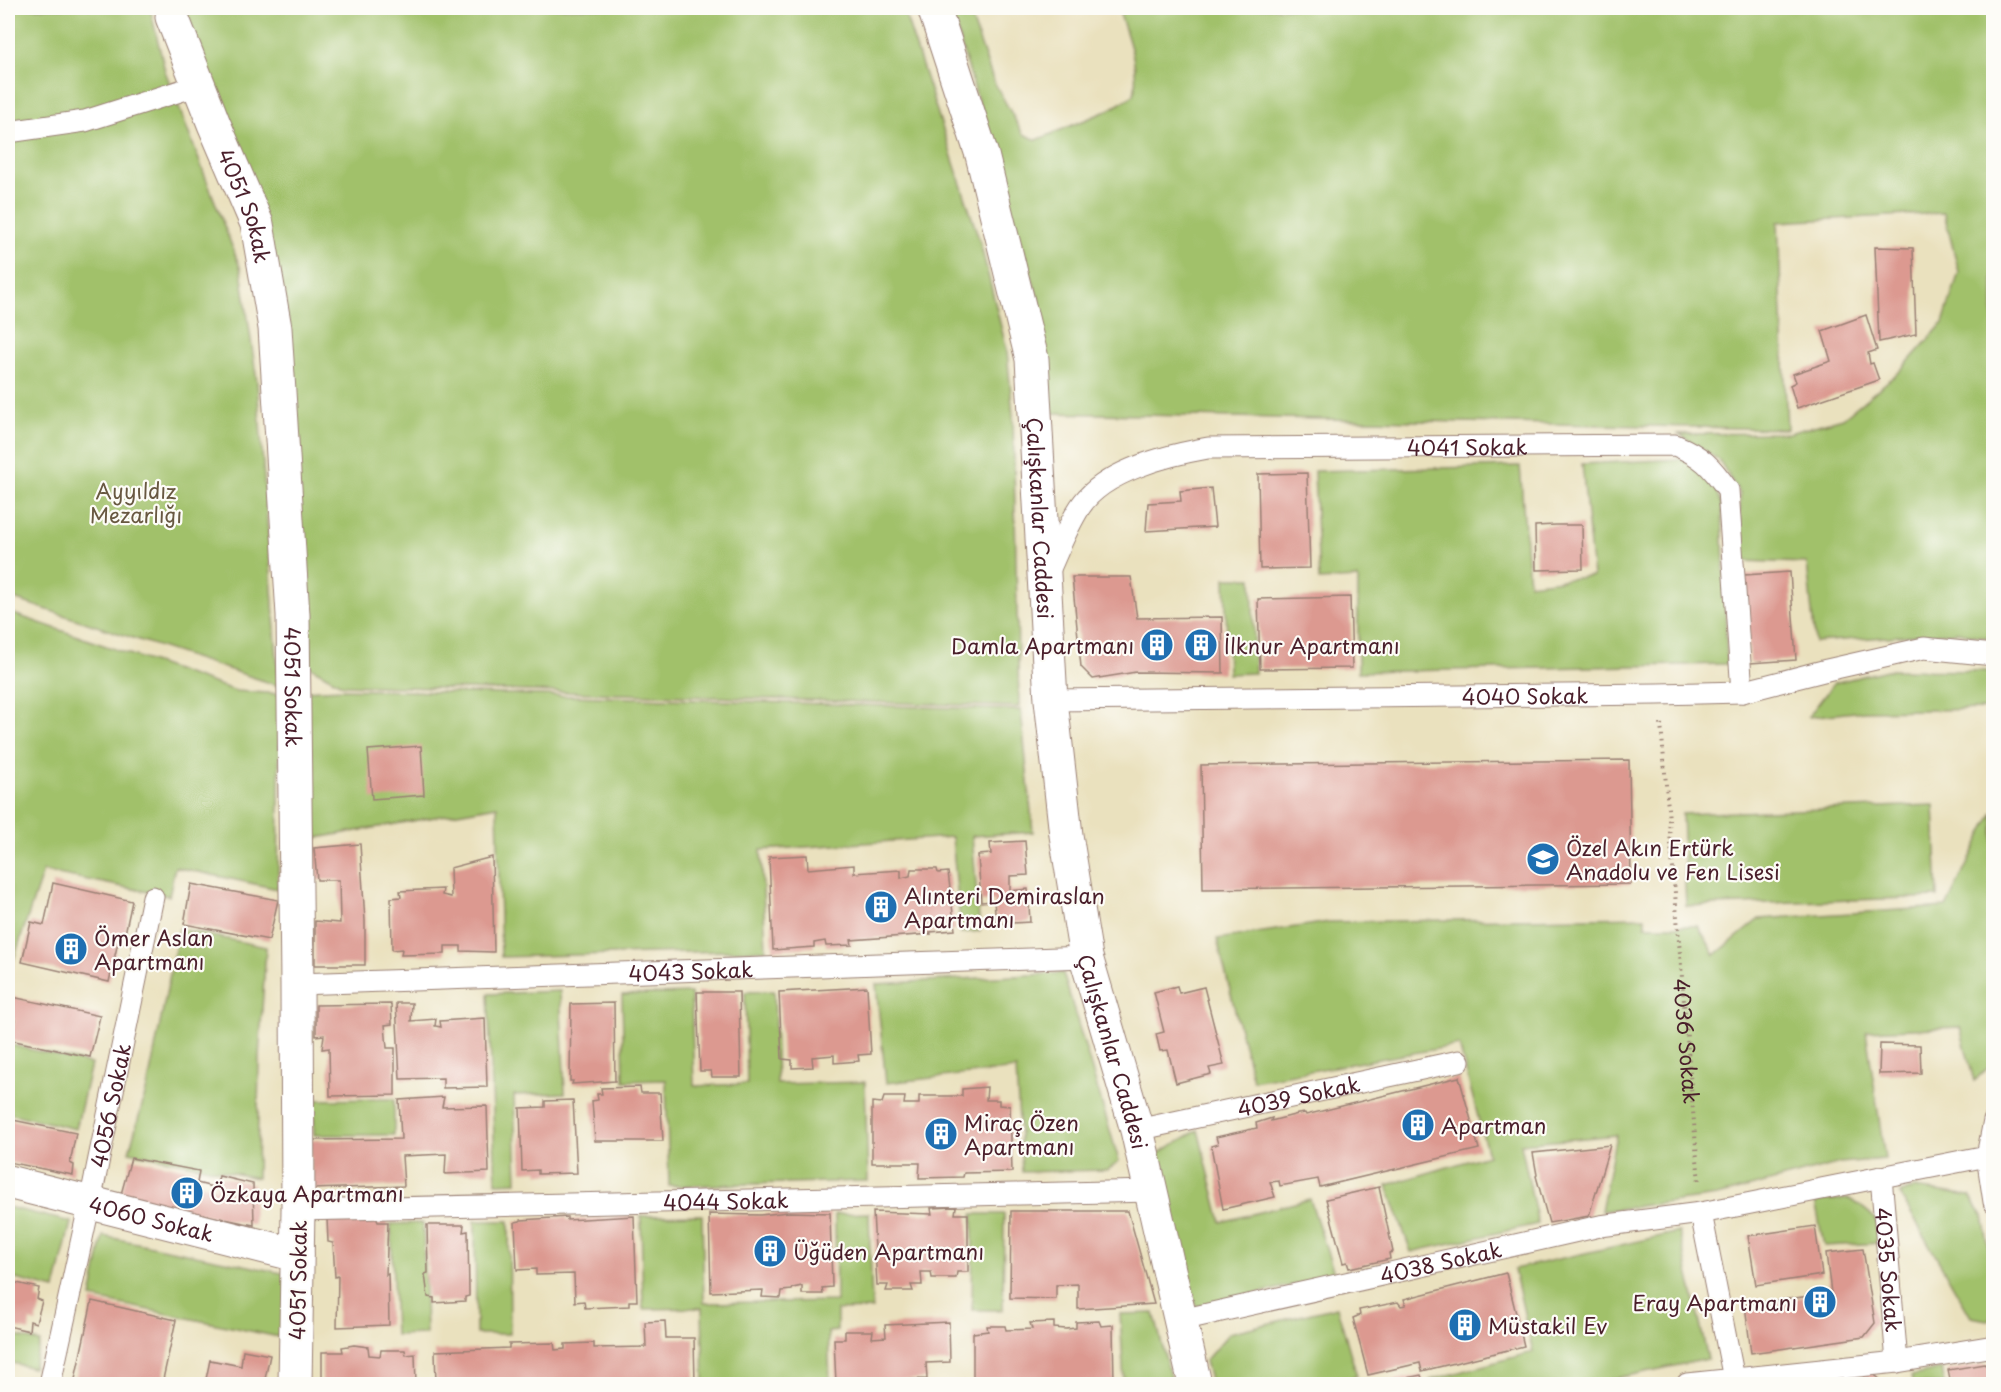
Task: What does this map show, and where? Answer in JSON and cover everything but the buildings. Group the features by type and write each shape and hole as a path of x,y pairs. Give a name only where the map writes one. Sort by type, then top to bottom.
{"street":[{"name":"4051 Sokak","path":"173,8 172,17 257,224 275,328 293,615 298,1210 295,1384"},
{"name":"Çalışkanlar Caddesi","path":"934,8 981,155 1032,359 1046,577 1051,700 1066,834 1086,957 1137,1130 1195,1384"},
{"name":"4060 Sokak","path":"8,1182 297,1255"}],"lane":[{"path":"8,132 85,121 199,86"},
{"name":"4041 Sokak","path":"1046,577 1081,504 1128,468 1186,452 1208,448 1675,445 1695,452 1711,465 1728,490 1742,692"},
{"name":"4040 Sokak","path":"1051,700 1742,692 1924,648 1994,655"},
{"name":"4056 Sokak","path":"50,1384 153,897"},
{"name":"4043 Sokak","path":"297,984 1086,957"},
{"name":"4039 Sokak","path":"1137,1130 1460,1061"},
{"path":"1994,1121 1987,1156 1994,1202"},
{"name":"4038 Sokak","path":"1181,1320 1600,1226 1701,1214 1987,1156"},
{"name":"4035 Sokak","path":"1881,1177 1897,1362"},
{"name":"4044 Sokak","path":"298,1210 1152,1191"},
{"path":"1701,1214 1734,1382"},
{"path":"1687,1384 1734,1382 1897,1362 1994,1346"}],"path":[{"name":"4036 Sokak","path":"1658,694 1701,1214"}],"green space":[{"name":"Ayyıldız Mezarlığı","path":"8,8 150,8 165,71 241,270 257,382 279,686 8,597"},
{"path":"188,8 903,8 980,242 1007,351 1013,416 1019,707 343,685 307,665 288,319 186,22"},
{"path":"950,8 968,8 993,80 1023,134 1037,140 1109,110 1134,95 1134,61 1118,8 1993,8 1993,639 1958,632 1815,642 1807,563 1741,561 1740,494 1719,460 1679,434 1789,433 1843,418 1899,372 1943,323 1959,272 1944,213 1778,222 1787,429 1050,413 1040,304"},
{"path":"1683,459 1706,472 1717,490 1722,505 1727,664 1358,672 1358,578 1319,580 1314,471 1520,466 1529,584 1593,576 1582,464"},
{"path":"1225,578 1252,578 1255,673 1228,674"},
{"path":"8,612 236,691 280,694 278,889 175,867 169,896 43,871 10,971 8,970"},
{"path":"1887,670 1986,671 1993,673 1993,709 1864,711 1808,717 1834,683"},
{"path":"343,689 1021,710 1033,832 972,836 980,931 961,933 952,837 761,850 766,950 501,957 497,806 311,839 302,691"},
{"path":"1934,805 1938,897 1686,906 1682,814"},
{"path":"1993,812 1993,1063 1974,1081 1960,1027 1866,1031 1885,1159 1840,1163 1717,1196 1601,1211 1616,1135 1521,1144 1538,1224 1411,1252 1387,1185 1488,1155 1459,1045 1253,1081 1217,939 1329,922 1645,917 1645,926 1698,926 1715,955 1759,919 1946,907"},
{"path":"179,929 266,947 259,1057 257,1178 129,1152 148,1084"},
{"path":"1063,973 1119,1161 1108,1170 1022,1172 1016,1069 886,1083 876,984"},
{"path":"560,991 565,1093 514,1095 517,1182 496,1183 488,994"},
{"path":"774,991 777,1084 865,1082 868,1181 669,1186 666,1080 624,1081 622,995 691,993 694,1086 747,1084 745,992"},
{"path":"8,1044 91,1064 76,1129 8,1113"},
{"path":"394,1099 394,1135 314,1135 314,1100"},
{"path":"1198,1130 1221,1222 1310,1199 1335,1276 1196,1307 1157,1154"},
{"path":"1914,1188 1970,1196 1983,1216 1993,1272 1993,1315 1988,1320 1971,1317 1900,1194"},
{"path":"1850,1199 1873,1217 1879,1227 1882,1243 1824,1246 1815,1201"},
{"path":"8,1207 71,1222 55,1289 8,1277"},
{"path":"869,1213 872,1309 837,1310 837,1331 828,1332 830,1384 704,1384 702,1308 643,1309 641,1216 702,1215 704,1303 836,1301 835,1214"},
{"path":"973,1214 1004,1214 1003,1310 972,1310"},
{"path":"475,1221 509,1221 510,1334 476,1334"},
{"path":"423,1223 426,1334 395,1335 391,1224"},
{"path":"1679,1232 1708,1359 1596,1384 1431,1384 1430,1380 1533,1352 1514,1269"},
{"path":"103,1236 292,1275 279,1337 91,1298"},
{"path":"1337,1307 1357,1376 1331,1384 1211,1384 1205,1361 1229,1333"},
{"path":"1154,1313 1172,1384 1124,1384 1120,1314"},
{"path":"8,1334 40,1342 33,1368 8,1362"},
{"path":"1942,1369 1945,1384 1913,1384 1911,1376"}],"place":[{"name":"Damla Apartmanı","path":"1157,645"},
{"name":"İlknur Apartmanı","path":"1201,645"},
{"name":"Özel Akın Ertürk Anadolu ve Fen Lisesi","path":"1543,859"},
{"name":"Alınteri Demiraslan Apartmanı","path":"881,907"},
{"name":"Ömer Aslan Apartmanı","path":"71,949"},
{"name":"Apartman","path":"1418,1125"},
{"name":"Miraç Özen Apartmanı","path":"941,1134"},
{"name":"Özkaya Apartmanı","path":"187,1193"},
{"name":"Üğüden Apartmanı","path":"770,1251"},
{"name":"Eray Apartmanı","path":"1820,1302"},
{"name":"Müstakil Ev","path":"1465,1325"}]}
